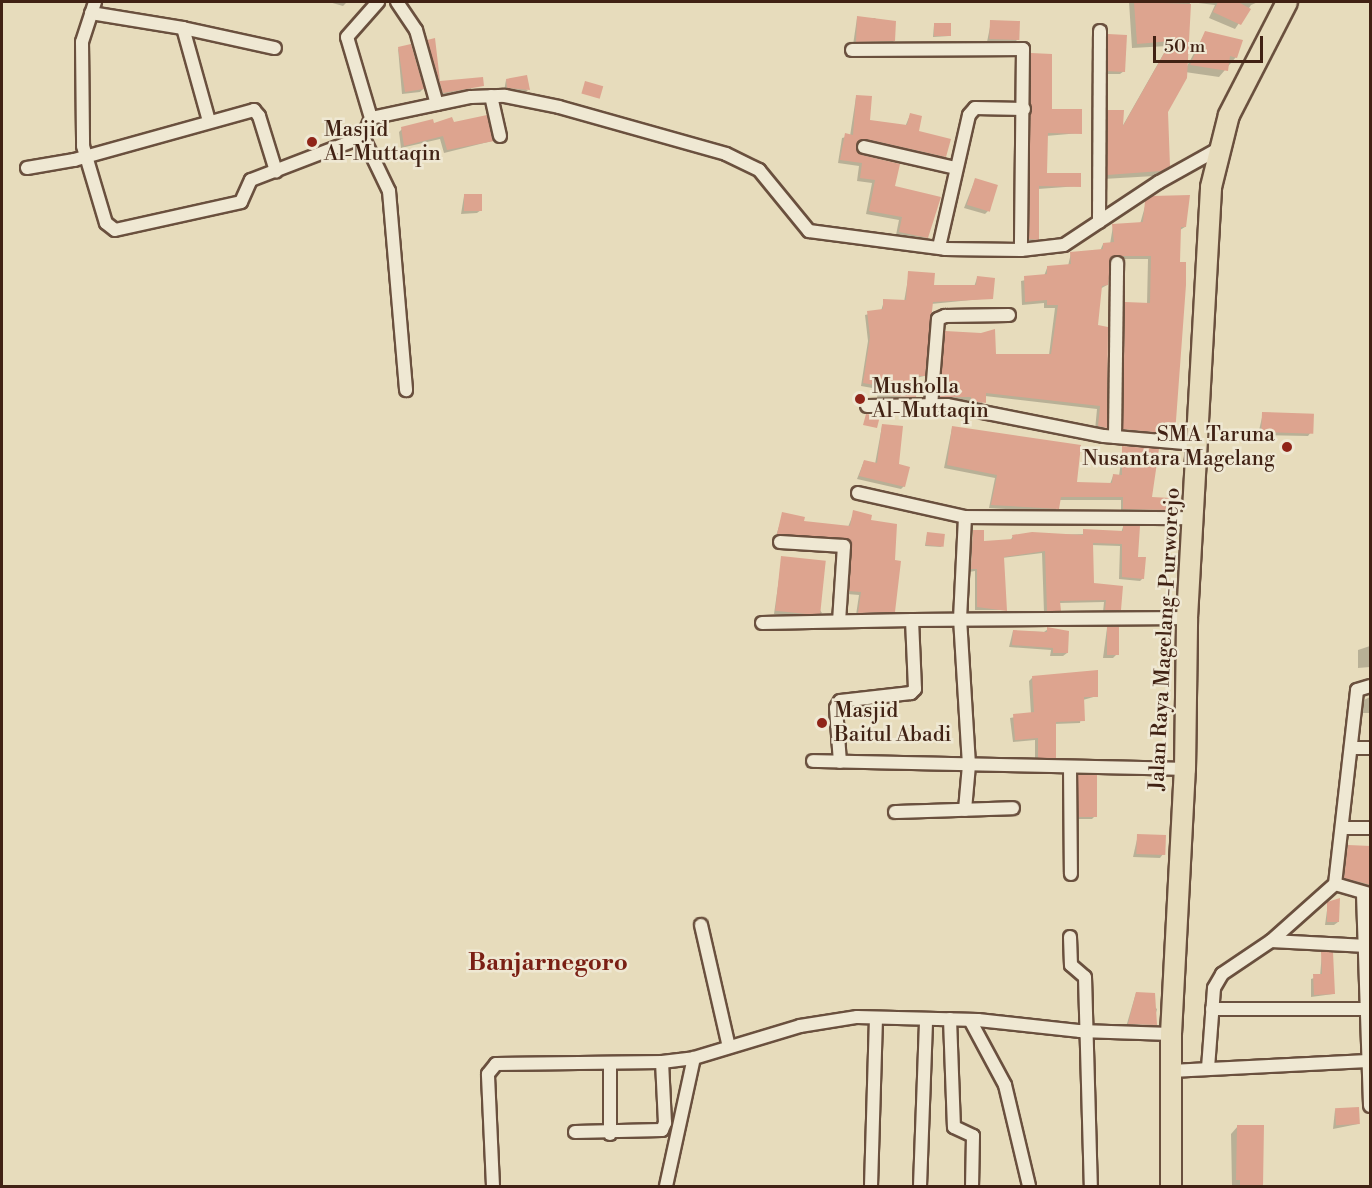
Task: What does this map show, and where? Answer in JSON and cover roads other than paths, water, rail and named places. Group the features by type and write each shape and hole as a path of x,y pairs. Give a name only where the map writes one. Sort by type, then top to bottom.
{"main road":[{"name":"Jalan Raya Magelang-Purworejo","path":"1171,1186 1171,1034 1185,769 1187,618 1211,187 1218,149 1229,115 1287,2"}],"street":[{"path":"274,48 93,7 82,42 85,155 106,223 115,230 241,202 250,180 363,137 371,118 347,38 378,2"},
{"path":"397,2 416,30 437,104"},
{"path":"183,28 209,121"},
{"path":"1099,222 1100,31"},
{"path":"852,50 1021,47 1024,109 1021,250"},
{"path":"371,118 437,104 491,96 559,107 726,154 759,170 809,231 939,247 1021,250 1064,245 1159,182 1218,149"},
{"path":"491,96 500,136"},
{"path":"939,247 971,111 1024,109"},
{"path":"27,168 256,111 276,171"},
{"path":"363,137 389,191 406,390"},
{"path":"864,147 956,168"},
{"path":"1115,437 1117,263"},
{"path":"931,406 938,320 945,316 1009,315"},
{"path":"867,406 931,406 1032,419 1115,437 1196,444"},
{"path":"858,492 965,517 1193,518"},
{"path":"965,517 960,618 969,765 966,810"},
{"path":"780,542 842,545 845,548 839,621"},
{"path":"762,623 960,618 1187,618"},
{"path":"840,762 836,708 840,701 915,689 912,620"},
{"path":"1209,1068 1214,988 1222,974 1271,941 1335,884 1353,748 1357,690 1371,686"},
{"path":"1353,748 1371,748"},
{"path":"813,761 1185,769"},
{"path":"1070,767 1071,874"},
{"path":"895,812 1013,808"},
{"path":"1343,828 1371,828"},
{"path":"1335,884 1367,894 1367,1009 1371,1106"},
{"path":"701,925 729,1047"},
{"path":"1070,937 1071,965 1085,977 1089,1032 1091,1186"},
{"path":"1271,941 1367,946"},
{"path":"1212,1010 1367,1009"},
{"path":"493,1186 488,1074 493,1066 662,1062 694,1058 800,1026 876,1018 970,1020 1089,1032 1171,1034"},
{"path":"871,1186 876,1018"},
{"path":"920,1186 926,1019"},
{"path":"950,1019 954,1127 973,1136 972,1186"},
{"path":"970,1020 1005,1085 1029,1186"},
{"path":"666,1186 694,1058"},
{"path":"1171,1071 1368,1060"},
{"path":"575,1132 610,1134 662,1130 665,1123 662,1062"},
{"path":"610,1063 610,1134"}],"place":[{"name":"Masjid Al-Muttaqin","path":"312,142"},
{"name":"Musholla Al-Muttaqin","path":"860,399"},
{"name":"SMA Taruna Nusantara Magelang","path":"1287,447"},
{"name":"Masjid Baitul Abadi","path":"822,723"}],"district":[{"name":"Banjarnegoro","path":"548,964"}]}
